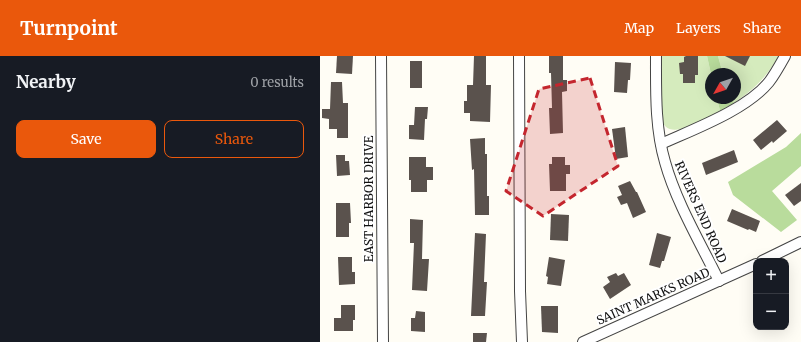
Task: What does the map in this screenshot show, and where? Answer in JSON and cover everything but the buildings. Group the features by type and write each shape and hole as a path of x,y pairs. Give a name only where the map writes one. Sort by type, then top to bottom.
{"street":[{"name":"EAST HARBOR DRIVE","path":"381,56 383,342"},
{"path":"519,56 520,291 522,342"},
{"name":"RIVERS END ROAD","path":"656,56 657,112 661,144 669,176 719,281"},
{"path":"661,144 724,115 755,95 770,82 785,56"},
{"path":"768,258 801,242"},
{"name":"SAINT MARKS ROAD","path":"583,342 753,265"}],"highlighted area":[{"path":"590,78 618,166 543,216 506,191 539,89"}],"green space":[{"path":"661,56 707,56 710,68 705,68 705,104 718,104 720,111 696,124 677,130 669,129 664,124 661,115"},
{"path":"707,56 718,56 721,68 710,68"},
{"path":"718,56 779,56 760,82 741,98 741,68 721,68"},
{"path":"718,104 732,104 720,111"},
{"path":"801,133 801,166 772,191 797,220 781,232 733,195 728,182 786,147"}]}
